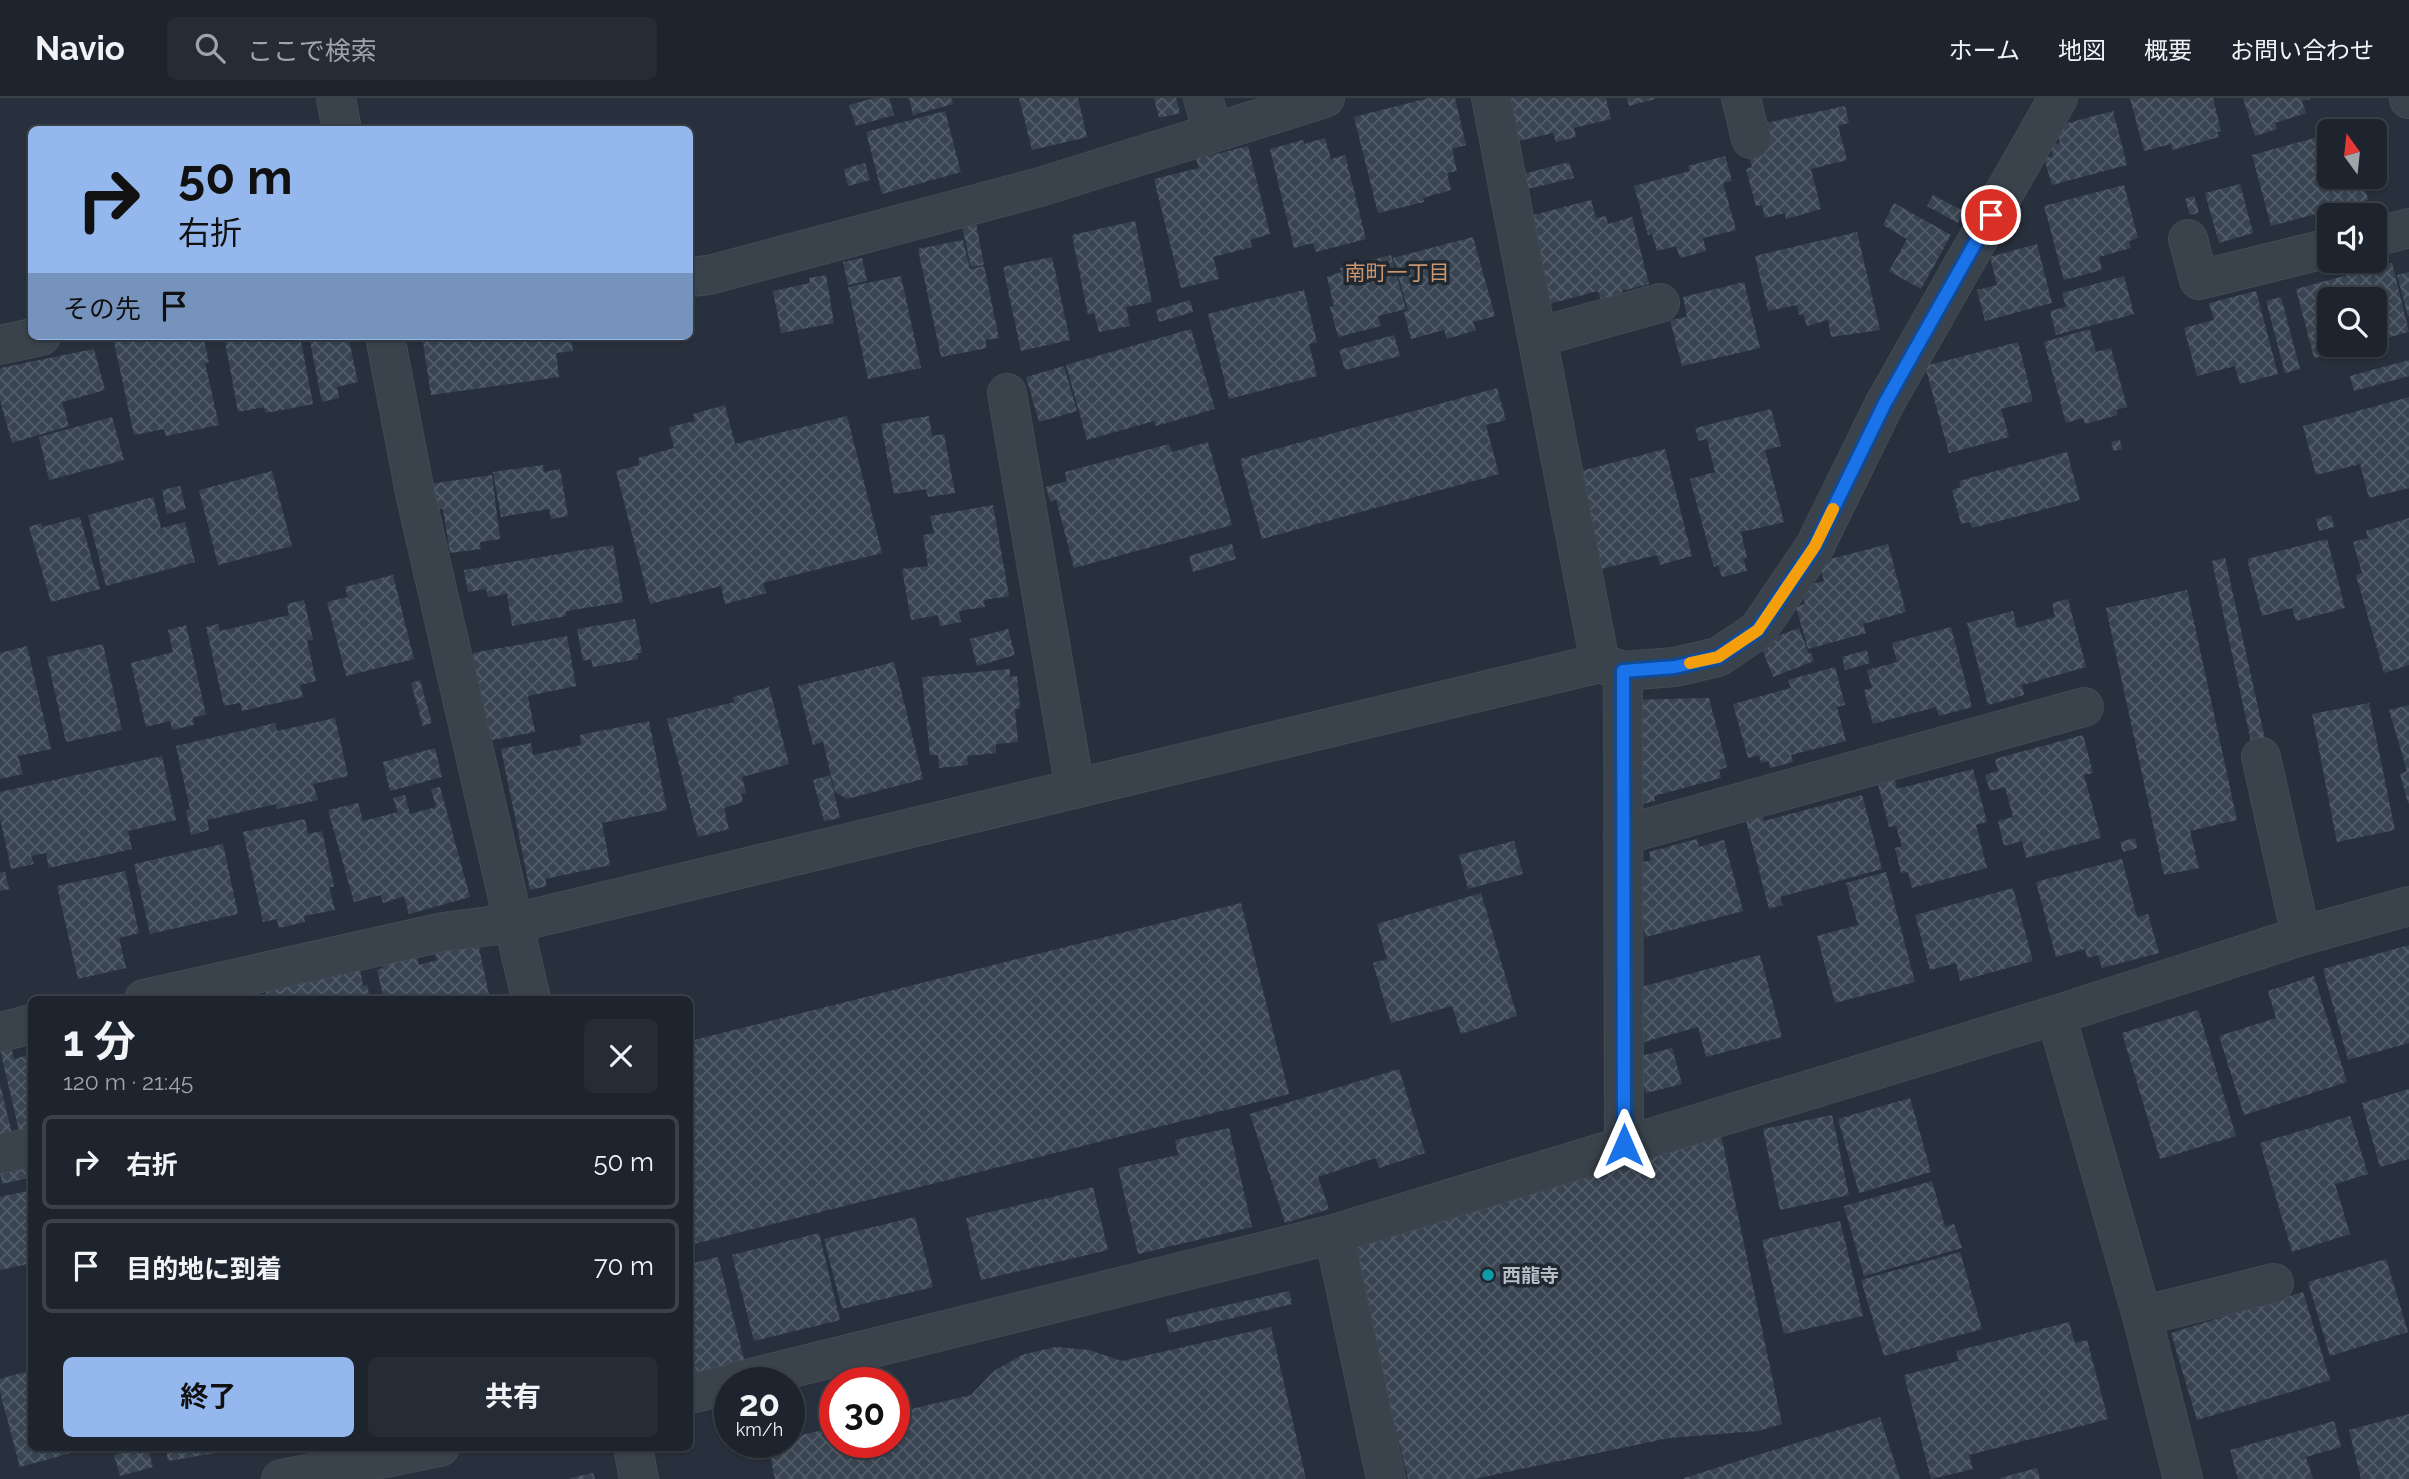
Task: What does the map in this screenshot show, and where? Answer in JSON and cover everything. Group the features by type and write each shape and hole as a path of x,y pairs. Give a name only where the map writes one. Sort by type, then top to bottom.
{"street":[{"path":"336,98 341,126"},
{"path":"693,277 709,275 1040,187 1208,116 1325,98"},
{"path":"1491,98 1538,337 1611,667 1623,835 1624,1145"},
{"path":"1741,98 1751,139"},
{"path":"157,996 443,932 514,923 1075,789 1611,667 1675,667 1718,657 1758,630 1815,546 1885,403 2058,98"},
{"path":"2387,234 2409,228"},
{"path":"2188,239 2199,280 2317,251"},
{"path":"1538,337 1660,303"},
{"path":"0,345 28,339"},
{"path":"386,340 415,493 530,996"},
{"path":"1007,393 1075,789"},
{"path":"1623,835 2084,707"},
{"path":"2261,757 2301,936"},
{"path":"796,1367 1334,1234 2409,905"},
{"path":"2056,1014 2141,1317 2183,1479"},
{"path":"0,1031 28,1025"},
{"path":"0,1154 28,1148"},
{"path":"1334,1234 1386,1479"},
{"path":"2141,1317 2274,1283"},
{"path":"693,1393 714,1388"},
{"path":"281,1479 337,1474 425,1451"},
{"path":"634,1451 639,1479"}],"building":[{"path":"874,98 889,98 894,115 856,126 849,105"},
{"path":"909,98 951,98 953,104 913,115"},
{"path":"1019,98 1078,98 1087,137 1032,150"},
{"path":"1154,98 1176,98 1180,113 1159,118"},
{"path":"1429,98 1455,98 1466,145 1452,149 1457,171 1447,173 1451,190 1423,198 1424,202 1378,213 1354,117"},
{"path":"1508,98 1606,98 1611,119 1574,128 1576,137 1556,142 1553,133 1519,141"},
{"path":"1627,98 1655,98 1655,99 1629,106"},
{"path":"2130,98 2213,98 2221,131 2217,132 2219,137 2172,150 2171,144 2144,151"},
{"path":"2243,98 2310,99 2302,101 2306,113 2275,123 2277,129 2255,136"},
{"path":"1845,106 1849,123 1838,126 1847,160 1811,169 1821,209 1786,219 1785,213 1765,218 1762,205 1756,206 1746,169 1752,167 1747,148 1761,124"},
{"path":"945,111 961,172 882,194 866,132"},
{"path":"2113,111 2127,165 2052,185 2044,158 2053,156 2050,145 2060,143 2056,126"},
{"path":"2317,137 2317,189 2365,189 2368,200 2357,203 2317,203 2317,214 2271,226 2252,155"},
{"path":"1325,138 1331,159 1345,155 1366,239 1316,252 1313,243 1294,248 1270,149 1303,140 1304,144"},
{"path":"1248,146 1270,234 1250,240 1252,247 1213,257 1219,279 1181,288 1154,179 1199,168 1196,159"},
{"path":"1725,156 1732,181 1723,183 1736,230 1703,238 1706,251 1680,258 1676,246 1657,251 1652,234 1648,235 1634,186 1690,171 1688,166"},
{"path":"1569,162 1574,178 1527,189 1523,174"},
{"path":"865,163 870,180 848,186 844,169"},
{"path":"2240,184 2253,233 2219,243 2205,193"},
{"path":"2124,185 2138,238 2129,241 2131,248 2099,257 2102,270 2064,280 2044,206"},
{"path":"1933,195 1965,212 1958,223 1927,206"},
{"path":"2194,196 2199,213 2190,215 2185,199"},
{"path":"1591,200 1596,218 1606,216 1608,224 1632,217 1649,284 1622,291 1623,295 1601,301 1598,291 1545,305 1522,218"},
{"path":"1894,203 1951,235 1921,289 1889,271 1907,239 1883,225"},
{"path":"1135,221 1152,302 1126,307 1130,326 1099,332 1094,313 1088,315 1072,235"},
{"path":"976,223 984,265 971,267 962,226"},
{"path":"1857,232 1880,330 1831,337 1828,320 1807,326 1803,314 1799,315 1797,305 1768,311 1755,256"},
{"path":"1473,237 1495,316 1473,322 1476,330 1447,339 1444,330 1411,339 1404,312 1408,310 1393,258"},
{"path":"963,240 970,269 984,266 999,338 985,340 987,348 941,357 918,249"},
{"path":"2037,244 2052,303 1985,321 1977,290 1997,285 1990,257"},
{"path":"1391,255 1406,309 1378,316 1381,326 1338,337 1330,307 1334,306 1327,277 1341,272 1340,268"},
{"path":"1052,257 1070,340 1021,351 1003,267"},
{"path":"862,258 867,281 848,285 843,262"},
{"path":"2392,263 2409,332 2387,338 2387,287 2317,287 2318,357 2314,358 2296,289 2355,273 2387,273 2387,264"},
{"path":"2409,272 2409,316 2408,316 2397,275"},
{"path":"826,275 834,323 781,333 773,291 810,283 809,278"},
{"path":"901,276 921,368 868,379 848,287"},
{"path":"2124,276 2134,314 2056,335 2050,311 2066,307 2062,293"},
{"path":"1744,282 1760,348 1682,366 1670,320 1687,317 1683,297"},
{"path":"1304,290 1317,342 1309,344 1317,376 1229,399 1208,314"},
{"path":"2256,291 2278,374 2240,384 2235,366 2197,376 2184,328 2214,320 2209,303"},
{"path":"2281,297 2300,369 2285,373 2266,301"},
{"path":"1190,300 1193,312 1159,322 1156,310"},
{"path":"1191,329 1215,409 1156,426 1154,421 1087,440 1066,365"},
{"path":"2090,329 2096,352 2111,348 2127,407 2116,410 2118,415 2085,424 2083,418 2066,423 2044,342"},
{"path":"1394,335 1400,356 1345,370 1339,350"},
{"path":"204,340 209,362 205,363 219,425 166,436 164,429 134,435 114,342"},
{"path":"225,340 301,340 313,404 266,413 264,407 238,412"},
{"path":"310,340 349,340 358,382 337,387 339,398 322,402"},
{"path":"572,340 573,351 556,353 559,377 431,395 423,342"},
{"path":"2018,342 2033,401 2001,409 2009,437 1949,453 1925,366"},
{"path":"94,349 105,390 62,402 69,426 12,443 0,400 0,368"},
{"path":"2409,360 2409,376 2354,391 2350,376"},
{"path":"1064,366 1077,411 1039,422 1026,377"},
{"path":"1497,388 1506,420 1486,425 1499,474 1262,539 1240,459"},
{"path":"2409,397 2409,488 2369,498 2360,464 2316,475 2303,426"},
{"path":"725,405 735,444 847,416 882,553 763,583 766,593 725,604 721,586 650,604 616,471 639,465 638,458 674,448 669,427 695,421 693,414"},
{"path":"1771,409 1781,446 1765,450 1784,522 1741,532 1747,558 1743,559 1747,571 1722,577 1718,565 1714,567 1690,479 1715,472 1707,439 1699,441 1695,428"},
{"path":"929,416 932,436 944,434 955,493 928,497 926,489 894,494 881,424"},
{"path":"112,417 124,460 49,480 39,437"},
{"path":"2120,440 2122,449 2114,451 2111,442"},
{"path":"1208,442 1232,525 1074,568 1056,499 1050,502 1046,487 1067,481 1065,472 1169,444 1172,452"},
{"path":"1665,449 1692,556 1660,565 1657,555 1601,569 1577,472"},
{"path":"2067,452 2080,500 1972,528 1970,522 1961,524 1952,490 1961,487 1959,481"},
{"path":"543,465 544,472 560,469 568,516 551,519 549,509 501,517 493,472"},
{"path":"272,471 292,546 218,565 199,490"},
{"path":"492,475 500,539 480,542 481,549 450,553 443,509 433,510 430,484"},
{"path":"180,486 186,509 167,514 162,490"},
{"path":"153,497 161,528 185,522 195,562 106,586 88,515"},
{"path":"993,505 1009,596 984,600 985,607 959,611 961,622 940,626 938,615 911,620 902,569 928,566 923,535 934,533 930,516"},
{"path":"2331,515 2334,527 2319,531 2316,519"},
{"path":"80,517 100,589 51,602 29,527 41,523 42,527"},
{"path":"2409,518 2409,665 2384,673 2356,575 2362,573 2353,542 2368,538 2366,531"},
{"path":"2327,539 2345,608 2296,621 2292,608 2262,616 2247,559"},
{"path":"1232,544 1236,559 1193,572 1189,556"},
{"path":"1888,544 1906,612 1863,624 1866,633 1808,649 1796,607 1805,604 1801,587 1824,581 1819,562"},
{"path":"613,545 623,602 566,611 566,616 512,626 507,594 488,597 486,589 468,592 464,570"},
{"path":"2225,558 2267,748 2253,751 2212,561"},
{"path":"393,575 414,659 346,676 327,602 348,597 345,587"},
{"path":"2187,590 2237,820 2190,831 2199,868 2164,875 2106,608"},
{"path":"2068,599 2086,667 2022,685 2024,695 1988,705 1967,623 2013,611 2017,628 2055,617 2052,603"},
{"path":"304,600 313,639 307,641 316,681 300,685 303,697 242,711 240,703 224,706 206,627 218,624 220,631 289,615 287,604"},
{"path":"635,619 642,653 637,653 638,659 593,667 591,659 583,661 577,629"},
{"path":"186,625 206,715 193,717 194,725 172,730 170,721 146,727 131,663 173,652 168,630"},
{"path":"1951,627 1972,707 1939,716 1936,707 1873,724 1864,690 1872,688 1867,670 1897,662 1892,643"},
{"path":"1799,628 1814,661 1773,677 1760,643"},
{"path":"1008,629 1015,655 977,666 970,639"},
{"path":"567,636 576,686 528,696 535,732 482,742 480,694 473,653"},
{"path":"103,644 122,730 66,742 47,657"},
{"path":"27,646 51,749 18,756 23,774 0,779 0,653"},
{"path":"1867,650 1870,663 1845,670 1842,657"},
{"path":"894,662 923,779 847,799 835,792 823,742 813,745 798,686"},
{"path":"1835,667 1845,705 1837,707 1846,741 1791,755 1793,762 1770,768 1769,761 1761,763 1759,755 1748,758 1733,704 1791,688 1788,680"},
{"path":"1010,669 1010,677 1017,676 1020,708 1015,709 1018,742 996,744 996,753 967,756 968,765 939,768 938,755 930,755 922,677"},
{"path":"420,680 432,723 423,726 411,683"},
{"path":"769,687 789,764 742,777 746,793 741,794 743,802 724,808 729,829 698,837 667,719 734,702 733,697"},
{"path":"1709,698 1727,767 1719,770 1721,778 1654,796 1655,801 1638,805 1626,700"},
{"path":"2369,703 2395,830 2337,842 2312,714"},
{"path":"2409,705 2408,803 2400,774 2407,771 2389,710"},
{"path":"335,718 348,776 313,784 318,800 277,809 276,804 207,820 209,830 191,835 186,810 190,809 176,746 275,723 277,731"},
{"path":"649,721 667,810 602,823 610,865 545,879 547,886 530,890 501,749 531,743 533,755 581,745 580,735"},
{"path":"2083,735 2093,773 2084,775 2101,838 2026,858 2022,841 2004,846 1998,821 2013,817 2005,787 1990,791 1985,775 1998,771 1995,759"},
{"path":"435,748 442,777 390,791 383,762"},
{"path":"162,756 176,820 128,831 132,849 49,868 46,853 31,856 34,864 11,869 0,818 0,792"},
{"path":"1973,769 1987,822 1976,825 1987,868 1912,888 1908,872 1901,873 1895,848 1902,846 1896,826 1889,827 1878,784 1895,780 1897,789"},
{"path":"830,775 840,818 824,821 813,780"},
{"path":"440,787 470,897 409,914 404,896 383,903 381,895 354,902 328,810 358,803 363,821 398,812 393,798 405,795 410,814 436,807 431,789"},
{"path":"1862,795 1882,869 1780,897 1783,905 1769,909 1745,817 1761,813 1764,821"},
{"path":"305,819 308,834 322,831 334,887 329,887 335,910 304,916 305,922 279,928 277,919 263,922 243,832"},
{"path":"2135,838 2137,848 2123,852 2120,842"},
{"path":"1697,839 1699,847 1724,840 1743,911 1646,937 1628,866 1651,860 1649,852"},
{"path":"1514,841 1523,874 1468,889 1459,855"},
{"path":"223,844 238,914 150,934 134,864"},
{"path":"2122,859 2137,917 2148,914 2159,953 2102,968 2098,955 2087,958 2085,949 2056,957 2036,882"},
{"path":"125,871 139,933 119,938 126,968 78,979 57,886"},
{"path":"5,872 9,889 0,891 0,873"},
{"path":"1886,872 1915,982 1835,1003 1817,936 1858,925 1846,883"},
{"path":"2013,888 2033,961 1960,981 1956,963 1930,970 1915,915"},
{"path":"1481,893 1517,1016 1461,1034 1452,1006 1391,1023 1373,963 1387,959 1377,924"},
{"path":"1241,903 1289,1094 693,1244 693,1040"},
{"path":"476,934 489,996 383,996 377,970 383,968 381,957 415,949 419,965 437,960 433,945"},
{"path":"2409,945 2409,1043 2348,1060 2323,969"},
{"path":"1760,955 1782,1037 1706,1057 1698,1027 1644,1042 1630,990"},
{"path":"360,969 363,986 367,985 370,996 267,996 266,992"},
{"path":"2314,976 2347,1082 2244,1115 2219,1036 2276,1018 2268,991"},
{"path":"2198,1010 2236,1136 2160,1159 2122,1033"},
{"path":"10,1041 14,1059 28,1055 28,1129 19,1131 0,1049"},
{"path":"1672,1048 1682,1084 1646,1093 1637,1057"},
{"path":"1399,1069 1425,1153 1379,1168 1376,1158 1318,1177 1329,1209 1285,1223 1250,1114"},
{"path":"0,1084 13,1138 0,1141"},
{"path":"2409,1089 2409,1159 2380,1167 2362,1103"},
{"path":"1910,1098 1931,1172 1859,1193 1838,1119"},
{"path":"1832,1115 1849,1195 1780,1210 1763,1129"},
{"path":"2350,1116 2368,1174 2335,1184 2350,1234 2292,1252 2260,1143"},
{"path":"1229,1128 1252,1227 1138,1254 1118,1168 1178,1155 1175,1140"},
{"path":"1720,1130 1782,1424 1758,1431 1669,1438 1474,1479 1408,1479 1352,1245"},
{"path":"28,1166 28,1178 2,1184 0,1172"},
{"path":"1932,1181 1945,1227 1954,1224 1962,1248 1864,1276 1844,1206"},
{"path":"1093,1187 1108,1250 981,1280 966,1218"},
{"path":"28,1191 28,1264 0,1270 0,1197"},
{"path":"915,1217 933,1287 842,1309 824,1239"},
{"path":"1840,1221 1863,1316 1784,1334 1762,1240"},
{"path":"819,1233 840,1320 754,1341 732,1255"},
{"path":"1960,1252 1982,1329 1884,1356 1861,1280"},
{"path":"718,1257 746,1367 714,1367 714,1375 693,1380 693,1263"},
{"path":"2386,1259 2408,1332 2330,1356 2308,1282"},
{"path":"1289,1291 1292,1304 1169,1333 1166,1319"},
{"path":"2303,1292 2330,1380 2197,1420 2171,1333"},
{"path":"2069,1322 2075,1343 2087,1340 2108,1419 1969,1455 1973,1469 1931,1479 1904,1375 1959,1361 1956,1351"},
{"path":"1271,1327 1306,1479 775,1479 770,1458 805,1458 805,1434 819,1431 819,1458 910,1458 910,1409 971,1395 994,1371 1022,1355 1055,1347 1089,1350 1122,1361"},
{"path":"28,1371 28,1451 78,1451 20,1467 0,1392 0,1379"},
{"path":"2409,1414 2409,1479 2361,1479 2349,1430"},
{"path":"1880,1417 1900,1479 1684,1479 1684,1478"},
{"path":"2334,1421 2341,1447 2306,1457 2313,1479 2238,1479 2230,1450"},
{"path":"128,1451 149,1451 153,1467 120,1476 114,1455"},
{"path":"167,1451 228,1451 168,1461"},
{"path":"2037,1468 2040,1479 2000,1479 2000,1478"},
{"path":"593,1473 595,1479 570,1479 570,1478"}],"slow traffic":[{"path":"1690,663 1718,657 1758,630 1815,546 1833,509"}],"place":[{"name":"西龍寺","path":"1488,1275"}],"district":[{"name":"南町一丁目","path":"1397,272"}],"route":[{"path":"1624,1145 1623,671 1675,667 1718,657 1758,630 1815,546 1885,403 1991,215"}]}
